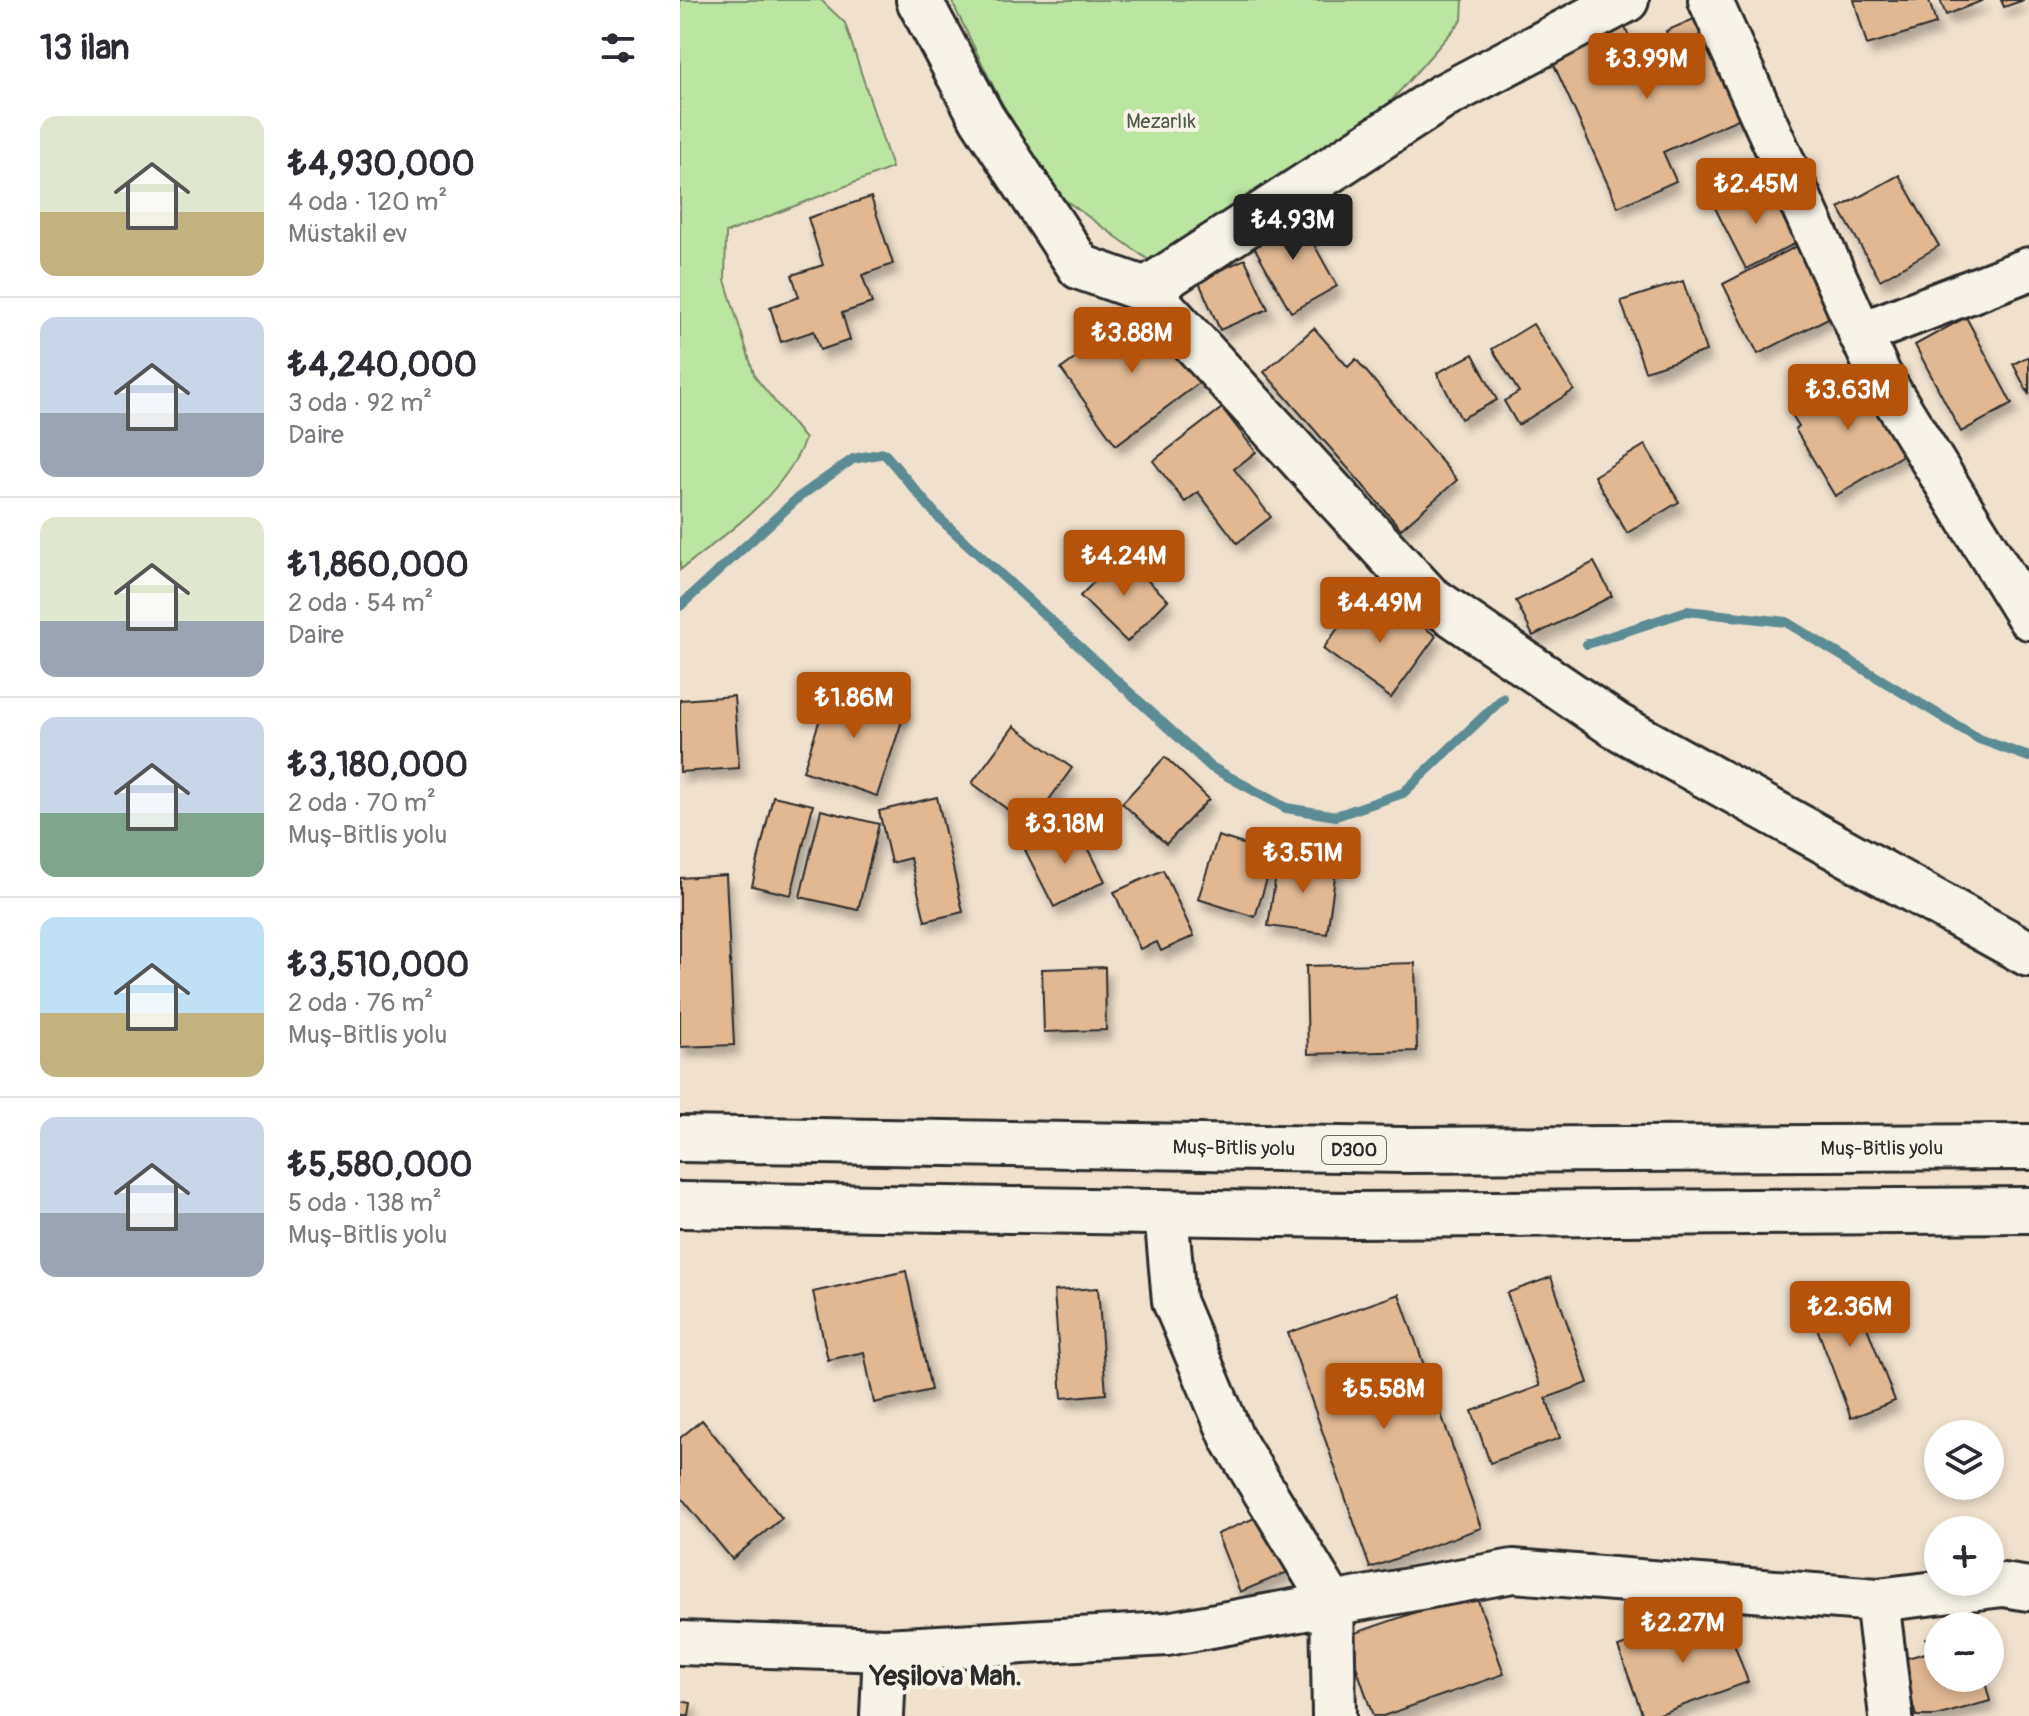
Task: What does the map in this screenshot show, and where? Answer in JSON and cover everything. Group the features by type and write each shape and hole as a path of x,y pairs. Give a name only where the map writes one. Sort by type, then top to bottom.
{"main road":[{"path":"919,0 982,118 1080,267 1146,290 1428,597 1615,725 2029,954"},
{"path":"1146,290 1442,97 1626,0"},
{"name":"Muş-Bitlis yolu","path":"680,1139 1404,1150 2029,1147"},
{"path":"680,1205 1367,1215 2029,1210"}],"street":[{"path":"1710,0 1879,374 2029,618"},
{"path":"1860,334 2029,269"},
{"path":"1166,1213 1174,1301 1227,1425 1332,1603 1334,1716"},
{"path":"680,1643 885,1650 1167,1634 1513,1571 1877,1600 2003,1585 2029,1589"},
{"path":"1877,1600 1891,1716"},
{"path":"882,1716 885,1650"}],"green space":[{"path":"680,0 821,0 845,23 892,168 726,233 725,280 755,377 805,439 783,478 768,496 680,570"},
{"name":"Mezarlık","path":"951,0 1463,0 1462,20 1385,108 1150,261 1054,192 998,96"}],"building":[{"path":"1854,0 1929,0 1936,24 1867,45"},
{"path":"1940,0 1984,0 1946,15"},
{"path":"2001,0 2024,0 2004,7"},
{"path":"1703,15 1747,115 1663,152 1676,181 1618,207 1550,56 1623,23 1637,54 1669,40 1666,31"},
{"path":"1899,175 1939,246 1880,280 1839,208"},
{"path":"1765,182 1796,243 1746,269 1715,208"},
{"path":"871,197 893,264 862,275 872,303 842,313 850,340 820,350 814,331 781,342 770,307 799,297 792,275 823,265 808,218"},
{"path":"1296,212 1337,286 1291,312 1249,238"},
{"path":"1803,243 1838,313 1758,354 1723,284"},
{"path":"1245,259 1268,309 1220,330 1198,280"},
{"path":"1683,281 1706,351 1645,371 1621,301"},
{"path":"1148,305 1203,380 1116,445 1061,369"},
{"path":"1966,317 2012,404 1961,432 1915,345"},
{"path":"1533,324 1574,390 1518,425 1504,401 1519,392 1492,349"},
{"path":"1314,328 1348,367 1356,359 1457,480 1401,529 1264,372"},
{"path":"1473,354 1497,400 1461,419 1437,373"},
{"path":"2029,356 2029,395 2013,364"},
{"path":"1860,367 1911,450 1835,496 1795,429 1799,426 1789,410"},
{"path":"1222,408 1256,452 1234,469 1271,517 1237,543 1198,492 1185,502 1153,461"},
{"path":"1645,445 1679,502 1627,533 1594,476"},
{"path":"1121,555 1168,600 1127,642 1080,596"},
{"path":"1594,562 1612,596 1533,636 1516,601"},
{"path":"1381,596 1436,636 1391,698 1323,649 1353,607 1366,616"},
{"path":"831,685 906,709 877,796 803,771"},
{"path":"734,696 739,768 680,772 680,700"},
{"path":"1014,726 1072,768 1030,826 972,783"},
{"path":"1165,757 1209,799 1166,844 1122,803"},
{"path":"773,796 813,805 791,895 752,886"},
{"path":"937,797 963,912 925,921 910,858 891,863 879,811"},
{"path":"821,810 879,824 858,910 800,897"},
{"path":"1076,824 1105,881 1054,907 1025,850"},
{"path":"1218,836 1275,854 1255,917 1198,899"},
{"path":"1279,855 1337,863 1327,934 1268,926"},
{"path":"1163,870 1194,936 1161,951 1157,942 1140,949 1114,892"},
{"path":"726,875 734,1045 680,1047 680,878"},
{"path":"1415,963 1417,1051 1308,1054 1306,966"},
{"path":"1105,967 1106,1030 1044,1032 1042,969"},
{"path":"906,1271 931,1390 874,1403 864,1352 828,1360 813,1292"},
{"path":"1551,1277 1588,1383 1546,1398 1560,1438 1490,1463 1472,1411 1540,1386 1507,1293"},
{"path":"1849,1280 1895,1401 1851,1418 1805,1296"},
{"path":"1098,1288 1106,1394 1062,1398 1054,1291"},
{"path":"1399,1294 1481,1528 1370,1568 1288,1333"},
{"path":"702,1420 782,1518 732,1559 680,1496 680,1438"},
{"path":"1264,1514 1288,1572 1240,1592 1217,1534"},
{"path":"1475,1592 1504,1674 1383,1716 1373,1716 1346,1636"},
{"path":"1722,1610 1748,1682 1654,1716 1643,1716 1618,1647"},
{"path":"1924,1653 1924,1692 1988,1692 1990,1701 1936,1716 1916,1716 1900,1660"},
{"path":"680,1701 691,1703 689,1716 680,1716"}],"waterway":[{"path":"680,606 799,497 853,459 884,453 939,518 1211,767 1286,808 1336,816 1403,793 1503,698"},
{"path":"1587,644 1687,611 1786,622 1979,739 2029,757"}],"district":[{"name":"Yeşilova Mah.","path":"946,1675"}]}
